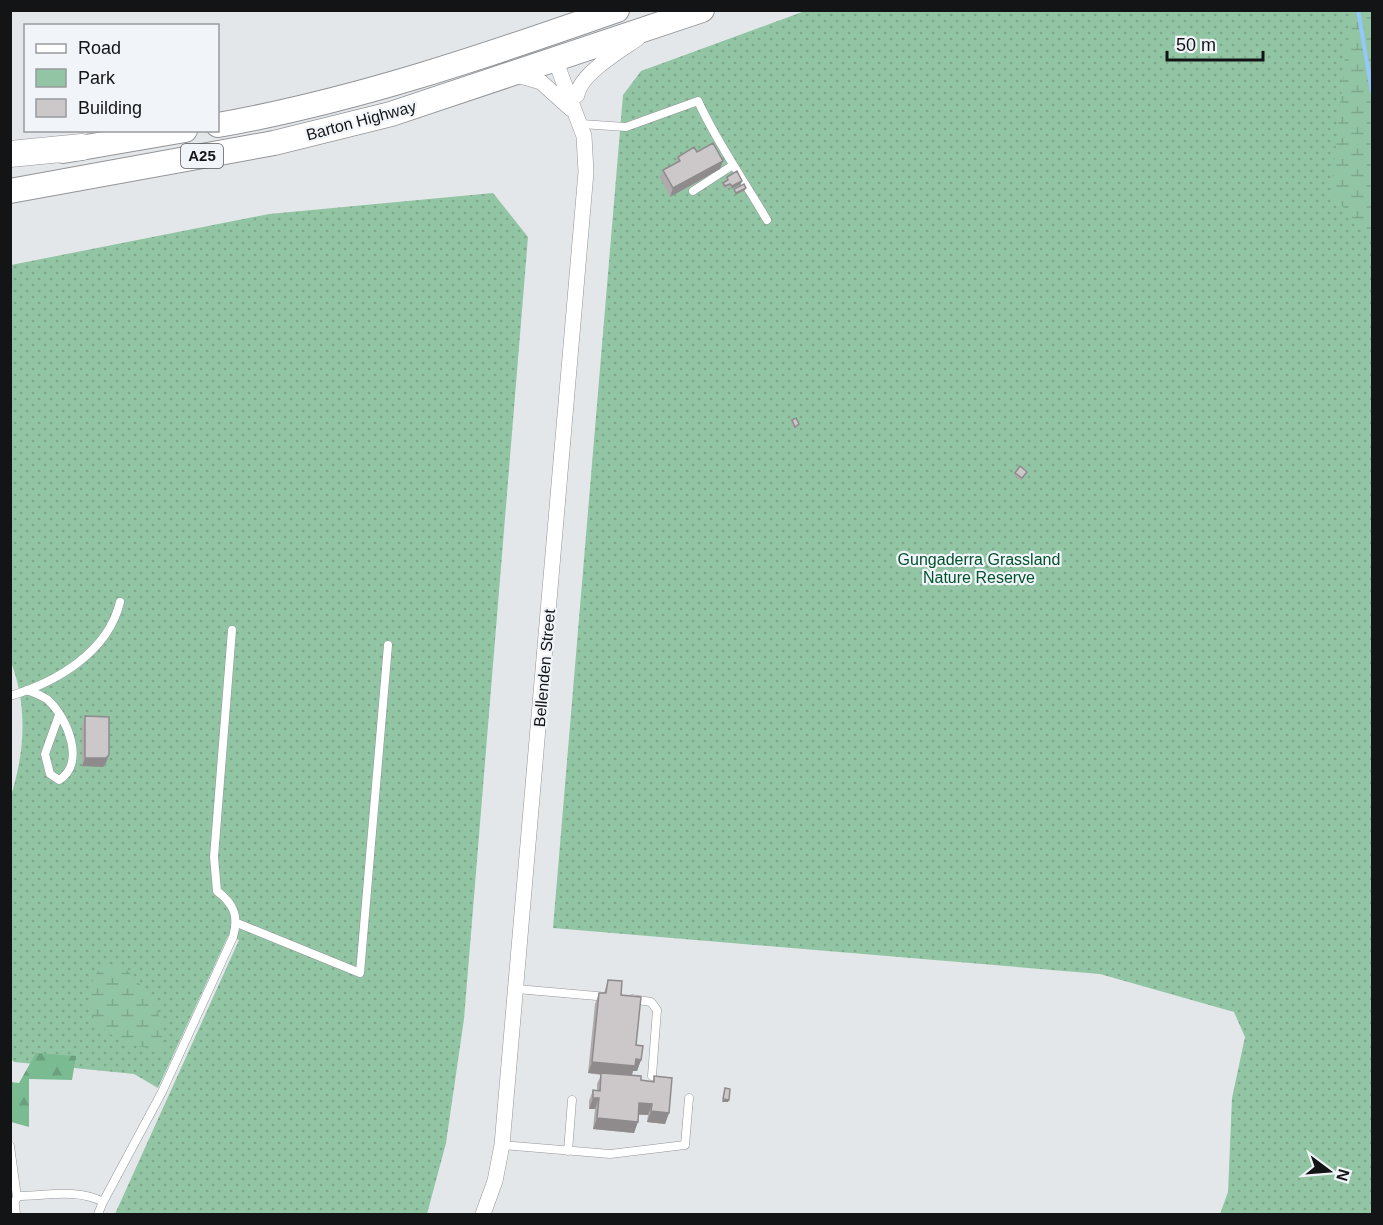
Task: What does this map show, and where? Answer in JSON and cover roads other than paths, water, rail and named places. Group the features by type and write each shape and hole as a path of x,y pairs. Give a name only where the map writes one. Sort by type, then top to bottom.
{"highway":[{"name":"Barton Highway","path":"10,191 274,143 391,114 505,62 586,21 617,10"},
{"path":"505,62 542,48 561,56 702,10"},
{"path":"561,56 586,21"},
{"name":"Barton Highway","path":"219,125 258,118 382,87 505,62"},
{"name":"A25","path":"10,160 173,132"},
{"path":"10,154 82,147"}],"street":[{"path":"577,95 579,87 590,74 653,27"},
{"name":"Bellenden Street","path":"561,56 570,66 577,95 579,120"},
{"name":"Bellenden Street","path":"483,1215 495,1181 502,1145 586,180 585,146 579,120 559,69 561,56"},
{"path":"505,62 541,82 579,120"}],"lane":[{"path":"579,120 626,127 698,101 712,133 767,220"},
{"path":"693,191 733,165"},
{"path":"10,696 55,679 79,661 102,639 116,621 120,602"},
{"path":"98,1215 162,1092 233,937 237,923 230,901 217,891 214,857 232,630"},
{"path":"237,923 360,973 388,645"},
{"path":"27,690 48,700 59,715 66,726 75,761 69,774 59,780 50,774 45,754 59,715"},
{"path":"516,989 651,1002 657,1010 652,1076"},
{"path":"502,1145 610,1154 685,1145 689,1098"},
{"path":"568,1151 572,1100"},
{"path":"10,1146 16,1215"},
{"path":"14,1201 71,1194 93,1196 103,1202"}],"waterway":[{"path":"1358,10 1372,92"}],"park label":[{"name":"Gungaderra Grassland Nature Reserve","path":"979,568"}]}
